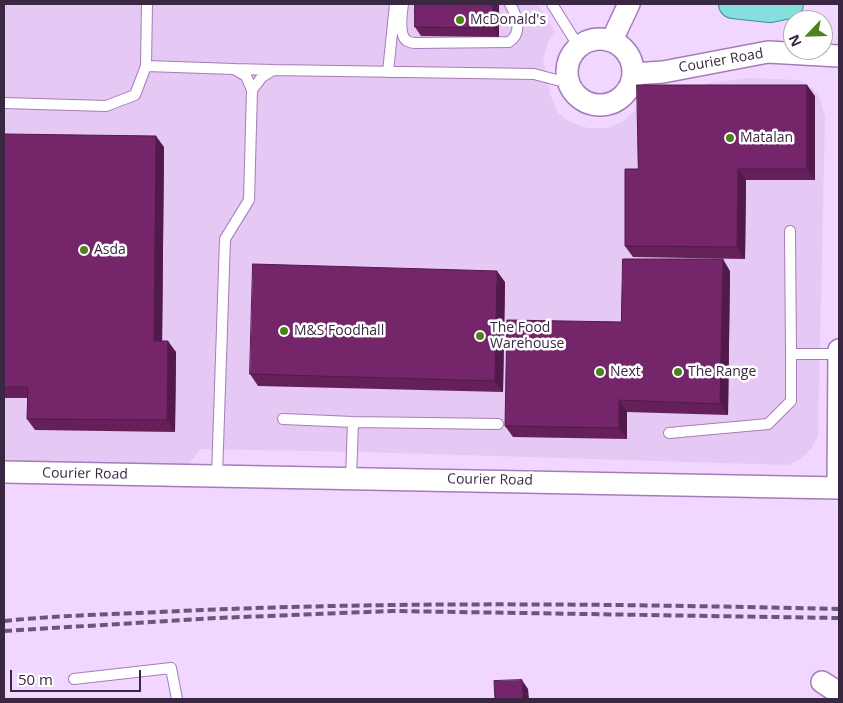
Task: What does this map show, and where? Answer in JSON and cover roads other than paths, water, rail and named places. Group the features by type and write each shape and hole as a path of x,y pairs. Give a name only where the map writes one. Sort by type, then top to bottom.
{"main road":[{"path":"733,4 770,8 789,4"}],"street":[{"path":"612,40 630,4"},
{"path":"602,38 612,40 625,48 632,62 633,74 630,87 622,98 610,104 596,106 582,100 573,92 568,83 566,68 571,56 580,46 589,40 602,38"},
{"name":"Courier Road","path":"633,74 663,72 768,52 839,56"},
{"name":"Courier Road","path":"4,472 839,488 839,352"}],"lane":[{"path":"4,103 106,106 135,95 146,66 147,4"},
{"path":"388,72 395,4"},
{"path":"403,4 401,20 403,37 415,44 509,42 514,39 518,31 516,18 510,4"},
{"path":"552,4 580,46"},
{"path":"146,66 534,74 568,83"},
{"path":"217,476 225,239 249,200 252,90 246,76 234,69"},
{"path":"252,90 262,78 273,70"},
{"path":"669,433 768,424 791,402 790,231"},
{"path":"791,354 839,352"},
{"path":"283,419 498,424"},
{"path":"351,478 353,422"},
{"path":"74,679 171,668 177,699"}],"railway":[{"path":"4,621 92,615 345,606 592,605 839,609"},
{"path":"4,631 217,618 392,611 839,618"}],"place":[{"name":"McDonald's","path":"460,20"},
{"name":"Matalan","path":"730,138"},
{"name":"Asda","path":"84,250"},
{"name":"M&S Foodhall","path":"284,331"},
{"name":"The Food Warehouse","path":"480,336"},
{"name":"Next","path":"600,372"},
{"name":"The Range","path":"678,372"}]}
